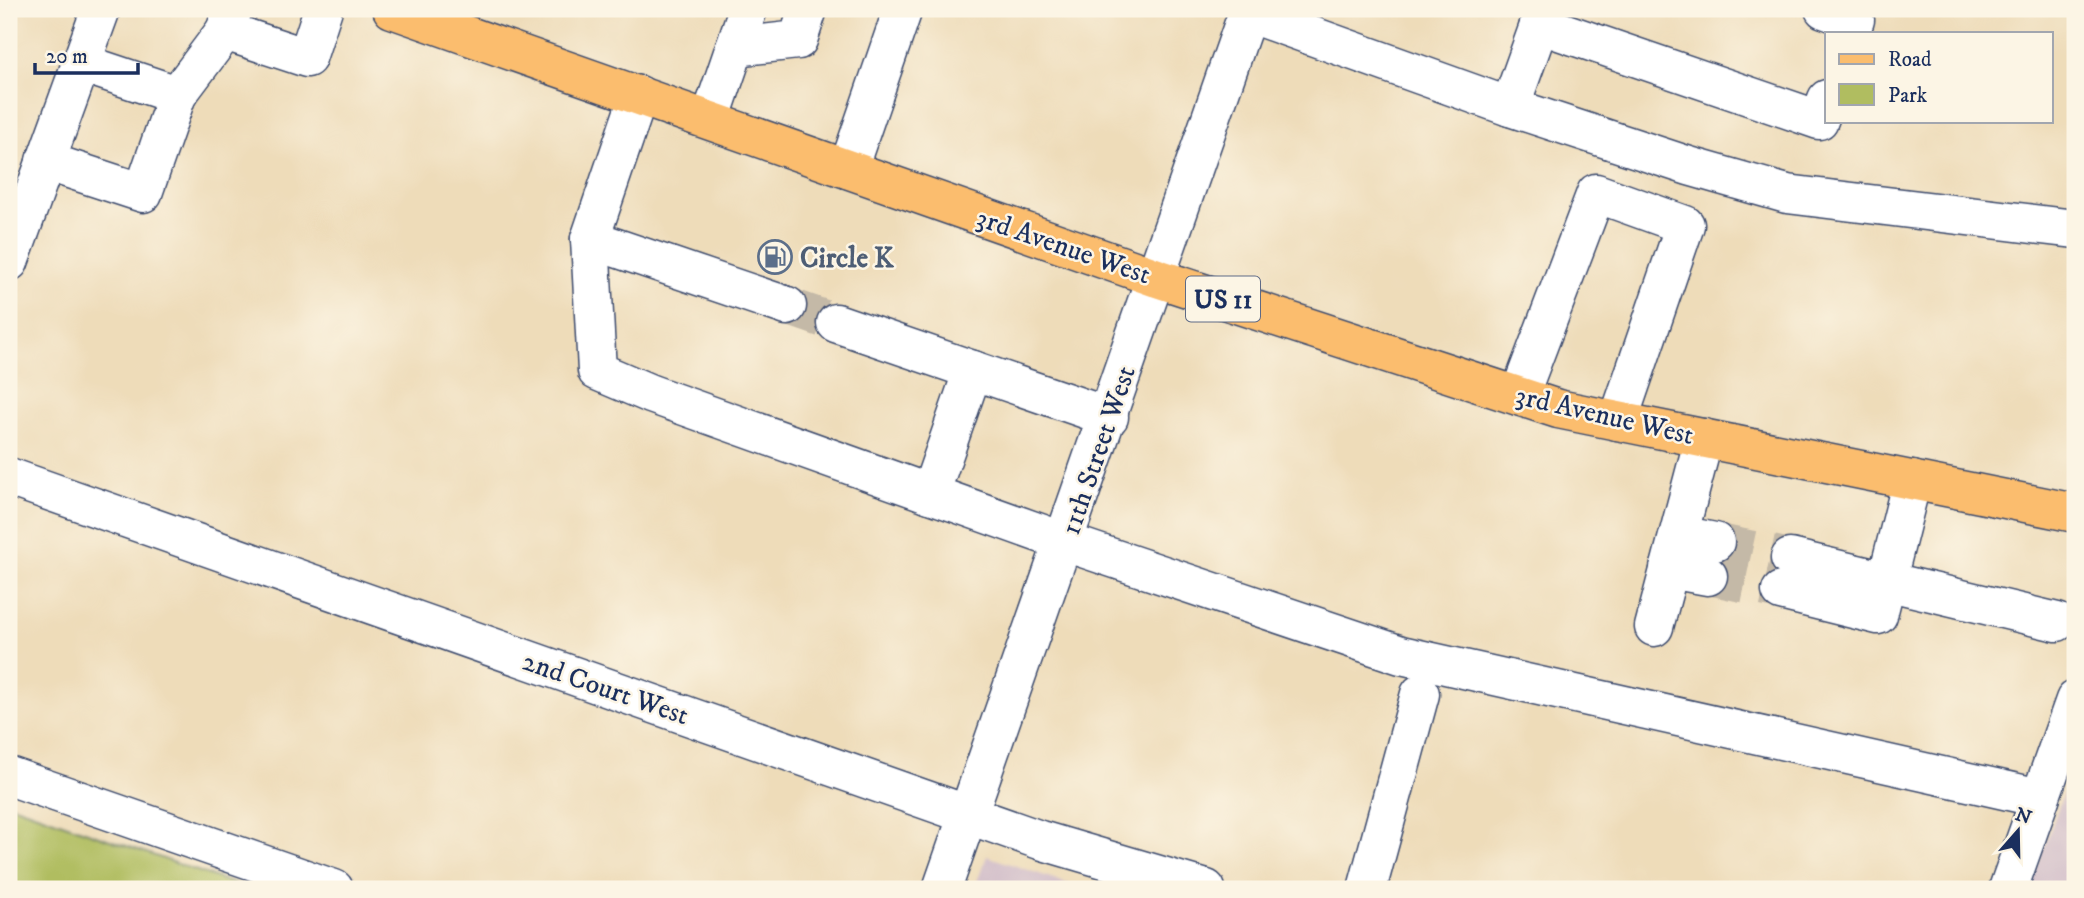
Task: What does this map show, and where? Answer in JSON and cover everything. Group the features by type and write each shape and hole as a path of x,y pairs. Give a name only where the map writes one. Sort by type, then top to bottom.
{"main road":[{"name":"3rd Avenue West","path":"392,9 1157,278 1558,409 2075,513"}],"street":[{"path":"9,262 19,198 45,161 101,9"},
{"path":"45,161 143,193 177,95 229,20 307,58 323,9"},
{"path":"710,120 748,9"},
{"path":"735,47 798,40 808,9"},
{"path":"848,169 903,9"},
{"path":"1824,9 1855,20 1850,32"},
{"path":"1249,11 1510,107 1689,166 1787,194 2075,229"},
{"name":"11th Street West","path":"942,889 1249,11"},
{"path":"1510,107 1542,16 1819,120 1825,104"},
{"path":"81,63 177,95"},
{"path":"639,95 590,239 597,371 652,394 1065,542 1401,655 2040,798"},
{"path":"1519,396 1595,193 1685,225 1618,421"},
{"path":"590,239 787,306"},
{"path":"836,323 1109,417"},
{"path":"930,494 973,370"},
{"path":"1654,627 1696,544 1704,438"},
{"name":"2nd Court West","path":"9,477 1040,840 1206,889"},
{"path":"1912,480 1891,568 1878,615 1788,563 1891,568 2057,622"},
{"path":"1367,889 1420,694"},
{"path":"2008,889 2075,700"},
{"path":"9,776 334,889"}],"shaded area":[{"path":"2075,759 2075,889 2030,889"},
{"path":"987,856 1083,889 974,889"}],"green space":[{"path":"9,804 248,889 9,889"}],"tunnel":[{"path":"787,306 836,323"},
{"path":"1715,542 1790,558"},
{"path":"1708,576 1781,591"}],"place":[{"name":"Circle K","path":"775,257"}]}
